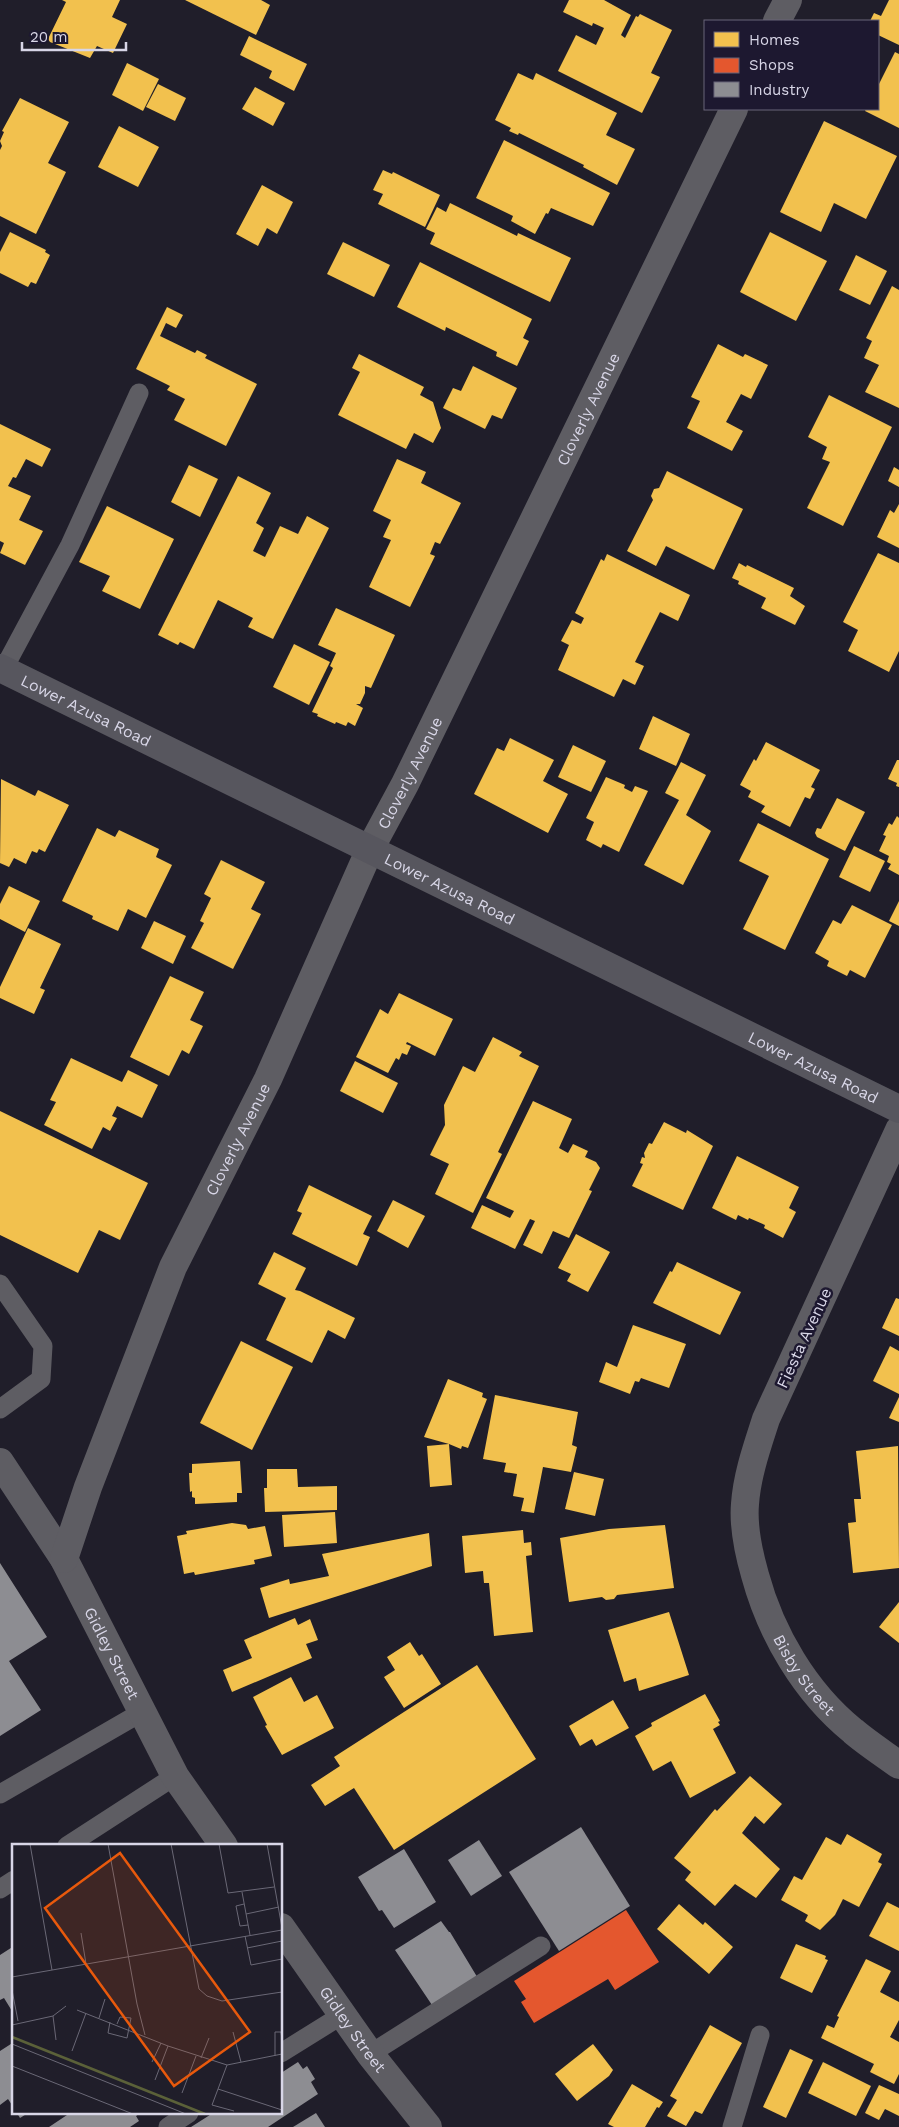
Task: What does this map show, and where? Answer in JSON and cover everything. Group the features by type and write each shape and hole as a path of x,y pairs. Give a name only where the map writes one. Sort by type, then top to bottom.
{"main road":[{"name":"Lower Azusa Road","path":"2,669 899,1110"}],"street":[{"path":"778,20 788,0"},
{"name":"Cloverly Avenue","path":"64,1559 90,1482 173,1267 268,1078 370,849 405,784 734,110"},
{"name":"Fiesta Avenue","path":"750,1555 745,1505 752,1460 763,1428 899,1130"},
{"name":"Gidley Street","path":"0,1462 64,1559 175,1776 223,1844"},
{"name":"Bisby Street","path":"750,1555 764,1606 786,1652 820,1697 852,1730 899,1765"},
{"name":"Gidley Street","path":"282,1928 370,2054 428,2127"}],"lane":[{"path":"2,669 70,545 140,393"},
{"path":"0,1284 44,1346 41,1379 0,1409"},
{"path":"0,1794 142,1712"},
{"path":"70,1844 175,1776"},
{"path":"0,1889 12,1881"},
{"path":"370,2054 542,1946"},
{"path":"282,2052 342,2015"},
{"path":"732,2127 760,2035"},
{"path":"168,2127 188,2114"}],"building: Homes":[{"path":"62,0 120,0 112,17 127,24 113,53 97,46 90,58 50,42 48,39 66,2"},
{"path":"185,0 261,0 270,5 256,35"},
{"path":"569,0 604,0 631,15 621,35 625,38 636,16 638,17 640,14 672,30 651,73 660,77 642,113 558,71 576,35 596,45 604,28 593,23 592,26 563,12"},
{"path":"889,0 899,0 899,45 879,35 879,20 870,20 874,13 881,16"},
{"path":"249,36 307,64 294,91 269,78 272,71 240,55"},
{"path":"895,52 899,54 899,128 865,111 879,110 879,84"},
{"path":"127,63 159,79 143,111 112,95"},
{"path":"518,73 533,80 536,73 617,113 606,135 635,149 617,185 583,167 584,165 519,133 518,135 509,131 511,128 495,120"},
{"path":"158,84 186,98 175,121 146,107"},
{"path":"255,87 285,103 273,126 242,109"},
{"path":"20,98 69,122 48,163 66,172 36,234 0,216 0,150 2,146 0,141 4,132 2,131"},
{"path":"824,121 897,156 866,219 834,203 821,232 780,212"},
{"path":"119,126 159,147 138,187 98,167"},
{"path":"504,140 610,193 593,226 551,208 548,214 546,213 535,234 511,221 513,216 476,198"},
{"path":"383,170 392,174 393,172 440,195 425,227 378,204 383,194 373,190"},
{"path":"262,185 293,202 277,234 267,228 258,246 236,234"},
{"path":"450,203 517,236 518,233 571,258 550,302 430,244 435,233 426,229 437,207 446,212"},
{"path":"10,232 46,250 45,252 50,255 36,284 31,282 28,287 0,273 0,252"},
{"path":"770,232 827,261 796,321 740,292"},
{"path":"343,242 390,265 374,297 327,274"},
{"path":"856,255 887,271 870,305 839,290"},
{"path":"420,262 532,319 523,338 529,341 517,366 496,356 497,352 446,327 445,331 397,307"},
{"path":"892,286 899,290 899,408 865,392 879,365 864,358 872,341 866,338"},
{"path":"167,307 183,315 176,328 166,323 160,336 195,353 197,350 207,355 205,358 257,384 226,446 174,420 185,399 167,390 170,386 136,369"},
{"path":"718,344 743,357 745,354 768,365 751,399 741,394 726,422 743,431 732,451 687,428 700,401 691,397"},
{"path":"359,354 424,387 420,395 433,402 441,428 433,443 414,433 406,449 338,415 360,372 352,368"},
{"path":"473,366 517,388 502,419 492,415 485,429 443,408 453,388 461,391"},
{"path":"829,395 892,427 843,526 807,508 830,462 822,459 827,447 808,437"},
{"path":"0,424 51,449 42,467 26,459 16,478 13,477 8,486 31,496 19,520 43,531 25,565 0,553 4,543 0,541"},
{"path":"397,459 426,472 421,483 461,503 440,544 435,542 430,554 435,556 410,607 369,587 391,540 383,537 391,520 373,511"},
{"path":"189,465 218,479 200,517 171,502"},
{"path":"894,467 899,470 899,487 888,481"},
{"path":"667,471 743,509 714,570 666,546 656,566 627,551 653,500 651,496 654,489 659,488"},
{"path":"238,476 271,493 256,523 264,528 253,551 265,557 280,526 298,534 307,516 329,528 273,639 248,627 253,618 218,600 194,649 180,642 178,645 158,635"},
{"path":"899,504 899,548 877,537 890,510 894,513"},
{"path":"107,506 174,539 140,609 102,591 110,576 79,562"},
{"path":"878,553 899,563 899,651 889,672 848,651 858,630 843,622"},
{"path":"607,554 690,595 678,621 660,612 635,662 644,666 635,685 623,679 614,697 558,670 569,645 561,641 572,620 581,624 584,618 575,613 601,559 604,561"},
{"path":"739,563 794,588 790,596 805,606 795,625 761,608 766,598 738,584 739,581 732,578"},
{"path":"336,608 395,635 371,688 365,686 365,693 360,704 356,704 363,708 355,726 348,722 346,726 336,722 335,724 312,712 333,668 330,666 336,653 318,645"},
{"path":"294,644 330,662 309,705 273,687"},
{"path":"653,716 690,734 676,766 639,749"},
{"path":"510,738 554,760 543,781 568,794 548,833 474,794 497,748 504,751"},
{"path":"766,742 820,770 811,787 815,789 810,799 805,797 790,827 761,812 765,806 748,797 751,791 740,785"},
{"path":"573,745 606,761 591,792 558,777"},
{"path":"897,760 899,760 899,787 896,786 897,783 888,779"},
{"path":"681,762 706,775 686,815 711,831 683,885 644,865 679,800 665,793"},
{"path":"606,777 625,785 624,788 632,792 635,786 648,791 619,852 603,844 601,848 586,840 594,822 586,818"},
{"path":"1,779 35,796 38,790 69,805 45,852 39,849 37,853 32,851 26,864 14,858 9,867 0,863"},
{"path":"837,798 865,812 845,851 817,837 815,833 817,828 821,829"},
{"path":"897,816 899,818 899,875 888,869 891,864 887,862 889,856 879,851 886,836 883,835 889,823 892,825"},
{"path":"758,823 829,859 785,950 743,929 769,876 739,861"},
{"path":"97,828 115,837 119,830 159,849 156,857 172,865 146,918 128,909 118,931 92,919 93,916 62,901"},
{"path":"854,846 885,861 870,892 839,877"},
{"path":"221,860 265,882 251,909 261,914 233,969 191,948 204,923 200,921 211,898 204,894"},
{"path":"9,886 40,901 25,932 0,919 0,904"},
{"path":"899,901 899,926 889,921"},
{"path":"852,905 892,925 865,978 850,970 847,976 827,966 829,961 815,953 833,920 841,924"},
{"path":"154,921 186,936 173,964 141,948"},
{"path":"28,928 61,944 40,988 45,990 34,1014 0,998 0,987"},
{"path":"170,976 204,992 190,1020 203,1026 189,1054 182,1050 169,1076 130,1057"},
{"path":"399,993 453,1019 435,1056 407,1042 406,1044 411,1046 407,1055 402,1053 399,1060 396,1058 388,1073 356,1057 380,1009 388,1014"},
{"path":"493,1037 522,1052 519,1056 539,1066 498,1152 502,1154 473,1213 435,1194 449,1164 430,1155 445,1125 444,1105 463,1066 475,1072"},
{"path":"71,1058 122,1082 128,1070 158,1085 142,1118 117,1106 112,1116 117,1118 110,1131 103,1127 92,1149 44,1125 56,1102 50,1100"},
{"path":"355,1061 398,1083 383,1113 340,1091"},
{"path":"533,1101 572,1119 559,1148 568,1153 573,1144 588,1151 585,1157 596,1162 600,1168 589,1190 592,1191 569,1238 553,1231 542,1254 523,1245 535,1221 530,1219 515,1249 471,1228 482,1205 510,1218 514,1211 486,1198"},
{"path":"0,1111 148,1183 120,1240 99,1230 78,1273 0,1235"},
{"path":"664,1122 686,1133 687,1130 713,1146 683,1210 632,1186 643,1164 640,1163 642,1157 645,1158 644,1153 649,1143 652,1144"},
{"path":"737,1156 799,1187 789,1208 796,1212 783,1238 764,1228 765,1225 749,1218 748,1220 738,1215 736,1220 712,1208"},
{"path":"309,1185 372,1216 363,1234 370,1237 357,1266 292,1234 302,1213 297,1211"},
{"path":"393,1200 425,1216 408,1248 377,1231"},
{"path":"576,1234 610,1252 588,1292 567,1281 571,1274 558,1268"},
{"path":"274,1252 306,1268 295,1290 355,1318 345,1339 328,1330 312,1363 266,1340 286,1298 258,1284"},
{"path":"677,1262 741,1292 720,1335 653,1303"},
{"path":"896,1298 899,1299 899,1336 882,1328"},
{"path":"633,1325 686,1344 669,1388 641,1378 639,1382 635,1381 630,1394 599,1382 606,1362 617,1367"},
{"path":"241,1341 293,1367 252,1450 200,1423"},
{"path":"890,1346 899,1351 899,1394 873,1381"},
{"path":"448,1379 483,1393 482,1397 487,1399 468,1448 462,1446 461,1449 424,1437"},
{"path":"495,1395 578,1412 572,1445 577,1447 571,1472 543,1467 534,1513 521,1511 524,1498 513,1496 517,1474 504,1472 506,1463 483,1459"},
{"path":"899,1397 899,1422 889,1418"},
{"path":"449,1444 452,1485 430,1487 427,1446"},
{"path":"898,1446 899,1568 853,1573 848,1523 856,1522 854,1499 861,1499 856,1451"},
{"path":"240,1461 242,1493 237,1493 237,1502 195,1504 195,1498 192,1497 192,1491 190,1492 189,1473 192,1473 192,1464"},
{"path":"267,1469 297,1469 298,1487 337,1486 337,1510 265,1512 264,1488 267,1488"},
{"path":"574,1472 604,1479 595,1516 565,1509"},
{"path":"335,1512 337,1543 284,1547 282,1515"},
{"path":"232,1523 246,1525 248,1529 265,1526 272,1556 254,1560 255,1564 195,1575 194,1572 184,1574 177,1536 187,1534 186,1531"},
{"path":"665,1525 674,1588 617,1595 614,1599 606,1600 602,1597 569,1602 560,1538 609,1529"},
{"path":"523,1530 524,1543 531,1542 532,1555 526,1556 533,1632 494,1636 489,1583 484,1583 483,1571 465,1573 462,1536"},
{"path":"429,1533 432,1566 269,1618 260,1588 289,1579 290,1584 329,1576 322,1554"},
{"path":"899,1602 899,1643 879,1627"},
{"path":"669,1612 689,1675 639,1691 636,1678 624,1682 608,1630"},
{"path":"295,1618 298,1625 310,1619 318,1640 306,1644 312,1658 232,1692 223,1670 252,1658 244,1640"},
{"path":"410,1642 419,1656 422,1654 441,1684 404,1708 384,1677 395,1670 387,1657"},
{"path":"477,1665 536,1759 394,1850 354,1788 325,1806 311,1785 340,1766 334,1757"},
{"path":"291,1677 304,1702 317,1695 334,1728 282,1755 265,1726 267,1725 253,1697"},
{"path":"705,1694 720,1721 718,1722 720,1725 713,1729 736,1773 690,1798 671,1761 653,1771 635,1736 652,1726 651,1723"},
{"path":"613,1700 629,1728 596,1746 592,1739 580,1746 569,1726"},
{"path":"750,1776 782,1804 764,1824 755,1816 742,1833 780,1869 756,1898 735,1884 715,1906 685,1880 691,1872 674,1858 715,1809 717,1811"},
{"path":"847,1834 882,1854 878,1862 882,1864 859,1907 843,1899 835,1915 820,1930 805,1921 808,1915 781,1900 794,1876 802,1880 826,1837 841,1845"},
{"path":"887,1902 899,1908 899,1951 869,1936"},
{"path":"679,1904 703,1925 705,1922 733,1947 709,1974 657,1929"},
{"path":"796,1944 826,1956 825,1959 828,1960 812,1993 780,1978"},
{"path":"866,1959 891,1971 880,1992 899,2002 899,2020 890,2037 899,2042 899,2074 894,2084 870,2072 874,2064 821,2038 827,2025 834,2028 839,2017 837,2016"},
{"path":"710,2025 742,2043 702,2114 695,2111 686,2126 667,2116 677,2100 670,2096"},
{"path":"593,2044 613,2070 609,2076 577,2101 555,2074"},
{"path":"790,2049 813,2060 786,2118 763,2107"},
{"path":"823,2062 871,2086 856,2116 808,2093"},
{"path":"632,2084 663,2102 659,2108 657,2107 645,2127 614,2127 608,2124"},
{"path":"879,2085 899,2094 899,2116 885,2109 879,2120 865,2113"}],"building: Shops":[{"path":"626,1910 659,1962 615,1990 608,1979 534,2023 521,2002 526,1999 514,1981"}],"building: Industry":[{"path":"0,1563 47,1637 9,1661 41,1710 0,1736"},
{"path":"581,1827 630,1906 559,1951 509,1872"},
{"path":"479,1840 502,1876 471,1896 448,1860"},
{"path":"404,1849 436,1902 394,1928 382,1910 379,1911 358,1877"},
{"path":"441,1921 450,1932 479,1980 434,2008 395,1950"},
{"path":"12,1947 12,2011 4,1998 0,2000 0,1955"},
{"path":"12,2043 12,2105 8,2099 0,2105 0,2051"},
{"path":"298,2062 303,2069 307,2066 315,2079 311,2082 318,2094 268,2127 191,2127 211,2114 282,2114 282,2072"},
{"path":"316,2113 325,2127 293,2127"},
{"path":"18,2114 26,2114 20,2118"},
{"path":"68,2114 139,2114 136,2116 139,2121 130,2127 49,2127"}]}
